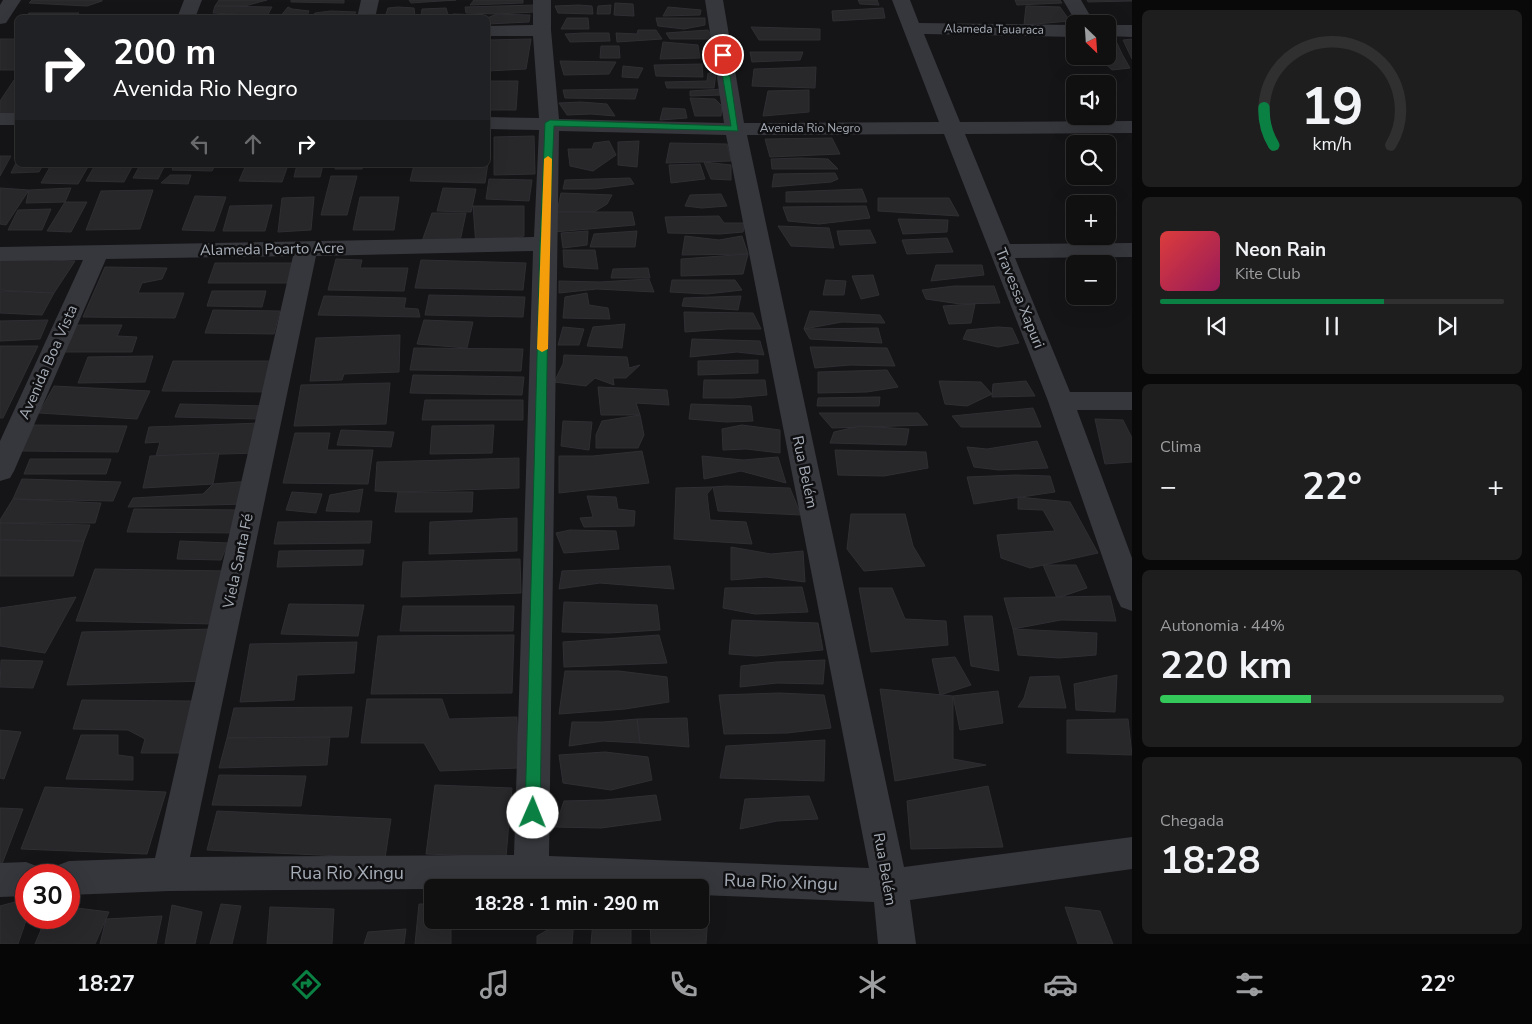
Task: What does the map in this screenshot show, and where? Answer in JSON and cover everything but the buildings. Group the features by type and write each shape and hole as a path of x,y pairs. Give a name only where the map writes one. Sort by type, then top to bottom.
{"street":[{"path":"3,27 12,0"},
{"path":"187,15 193,0"},
{"path":"367,15 370,0"},
{"path":"531,872 545,244 550,123 542,30 542,0"},
{"name":"Rua Belém","path":"714,0 735,129 890,886 897,944"},
{"name":"Travessa Xapuri","path":"901,0 1061,401 1132,599"},
{"path":"1072,0 1081,15"},
{"name":"Alameda Tauaraca","path":"912,28 1066,31"},
{"path":"490,31 542,30"},
{"path":"1116,31 1132,31"},
{"path":"0,119 15,119"},
{"name":"Avenida Rio Negro","path":"490,123 735,129 1132,127"},
{"name":"Alameda Poarto Acre","path":"0,254 545,244"},
{"name":"Viela Santa Fé","path":"169,874 306,248"},
{"path":"1000,251 1132,250"},
{"name":"Avenida Boa Vista","path":"0,471 97,253"},
{"path":"1061,401 1132,401"},
{"name":"Rua Rio Xingu","path":"80,878 169,874 531,872 890,886 1132,853"},
{"path":"0,880 15,879"}],"slow traffic":[{"path":"542,349 548,159"}],"route":[{"path":"533,813 545,244 550,123 735,129 723,55"}]}
